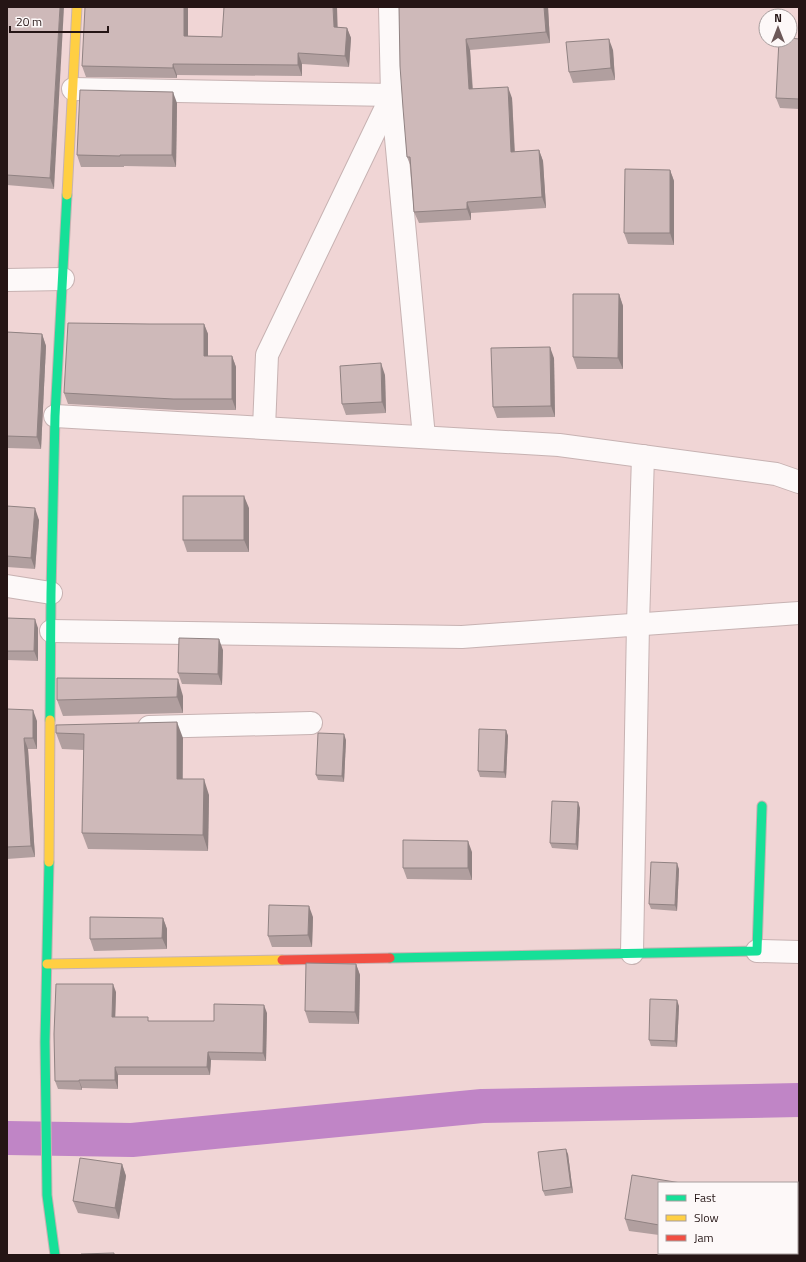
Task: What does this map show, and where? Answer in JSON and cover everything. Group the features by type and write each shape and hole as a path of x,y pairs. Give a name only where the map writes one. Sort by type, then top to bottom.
{"street":[{"path":"55,1255 48,1195 45,1042 48,922 58,729 51,631 56,416 77,7"},
{"path":"390,7 392,95 424,437"},
{"path":"73,89 392,95"},
{"path":"264,428 267,355 392,95"},
{"path":"7,280 63,279"},
{"path":"56,416 559,445 776,474 799,482"},
{"path":"632,953 638,624 643,456"},
{"path":"7,586 52,593"},
{"path":"51,631 462,637 799,613"},
{"path":"129,727 311,723"},
{"path":"756,951 762,806"},
{"path":"47,964 756,951 799,952"}],"building":[{"path":"7,7 60,7 50,178 7,175"},
{"path":"85,7 184,7 184,36 222,37 224,7 333,7 334,27 347,28 345,56 298,53 298,65 173,64 173,68 82,66"},
{"path":"399,7 544,7 546,32 466,39 469,89 508,87 511,152 539,150 542,197 467,202 467,209 414,212 410,157 407,157 403,108 400,66"},
{"path":"609,39 611,68 569,72 566,42"},
{"path":"799,39 799,99 776,98 779,48 798,48"},
{"path":"80,90 173,92 172,155 77,155"},
{"path":"625,169 670,170 670,233 624,233"},
{"path":"573,294 619,294 618,358 573,357"},
{"path":"68,323 204,324 204,356 232,356 232,399 173,399 64,393"},
{"path":"7,332 42,334 37,437 7,436"},
{"path":"550,347 551,406 493,407 491,348"},
{"path":"381,363 382,402 342,404 340,366"},
{"path":"183,496 244,496 244,540 183,540"},
{"path":"7,506 35,508 31,558 7,556"},
{"path":"7,618 35,619 34,651 7,651"},
{"path":"179,638 219,639 218,674 178,673"},
{"path":"57,678 178,679 177,697 57,700"},
{"path":"7,709 33,710 33,738 24,738 31,846 7,847"},
{"path":"177,722 177,779 204,779 203,835 82,833 84,734 56,733 56,725"},
{"path":"479,729 506,730 504,772 478,771"},
{"path":"318,733 344,734 342,776 316,775"},
{"path":"552,801 578,802 576,844 550,843"},
{"path":"403,840 468,841 468,868 403,868"},
{"path":"651,862 677,863 675,905 649,904"},
{"path":"269,905 309,906 308,935 268,936"},
{"path":"90,917 163,918 162,938 90,939"},
{"path":"306,963 356,964 355,1012 305,1011"},
{"path":"56,984 113,984 112,1017 148,1017 148,1021 214,1021 214,1004 264,1005 263,1053 208,1052 207,1067 115,1067 115,1080 55,1081 54,1034"},
{"path":"650,999 677,1000 675,1041 649,1040"},
{"path":"566,1149 571,1187 543,1191 538,1152"},
{"path":"80,1158 122,1164 115,1208 73,1201"},
{"path":"632,1175 675,1182 658,1182 658,1225 625,1219"},
{"path":"114,1253 114,1255 81,1255 81,1254"}],"waterway":[{"path":"7,1138 132,1140 482,1106 799,1100"}],"traffic: fast":[{"path":"50,720 55,416 67,195"},
{"path":"390,958 757,951 762,806"},
{"path":"49,862 45,1042 47,1195 55,1255"}],"traffic: slow":[{"path":"67,195 77,7"},
{"path":"49,862 50,720"},
{"path":"47,964 282,960"}],"traffic: jam":[{"path":"282,960 390,958"}]}
